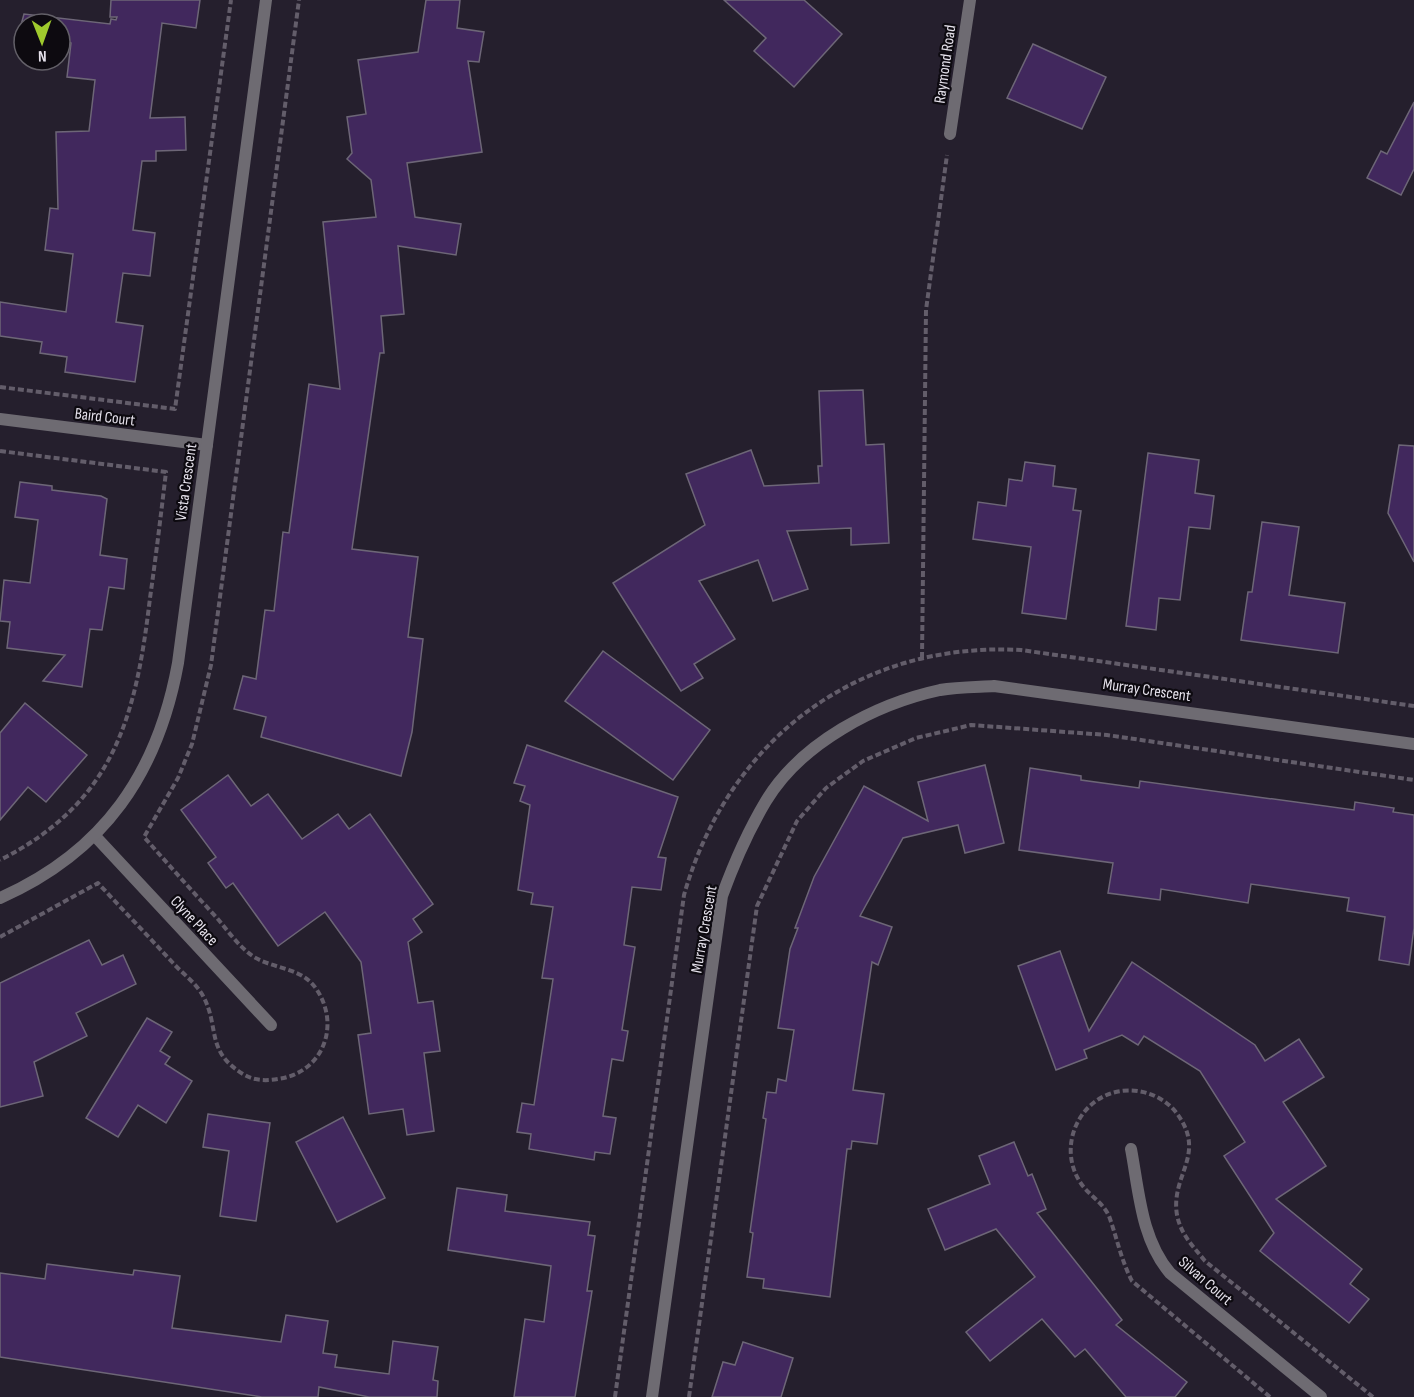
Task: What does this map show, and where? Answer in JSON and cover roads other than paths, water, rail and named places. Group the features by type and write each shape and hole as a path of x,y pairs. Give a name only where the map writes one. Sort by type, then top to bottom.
{"street":[{"name":"Vista Crescent","path":"0,898 24,887 60,865 95,836 124,800 144,767 165,722 178,663 266,0"},
{"name":"Raymond Road","path":"950,134 970,0"},
{"name":"Baird Court","path":"0,419 207,445"},
{"name":"Murray Crescent","path":"652,1397 722,896 737,855 767,799 796,765 830,737 861,719 898,703 941,690 994,686 1414,744"},
{"name":"Clyne Place","path":"95,836 271,1026"},
{"name":"Silvan Court","path":"1131,1149 1147,1232 1159,1260 1170,1273 1321,1397"}]}
